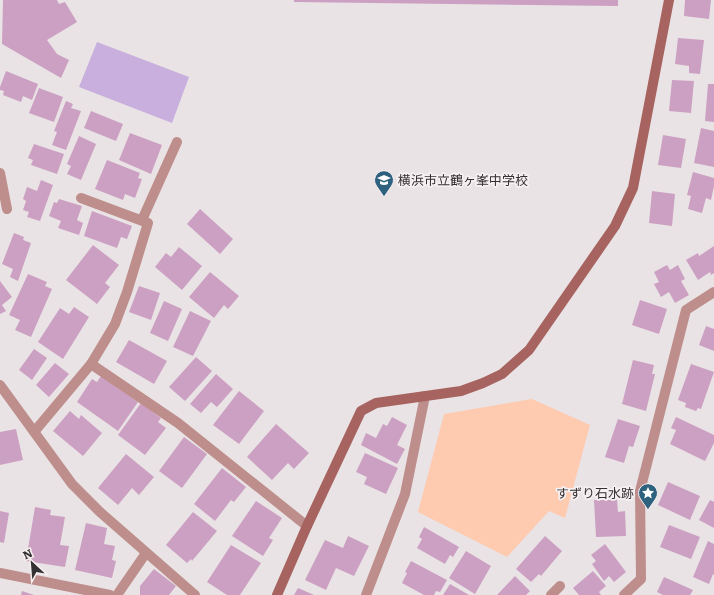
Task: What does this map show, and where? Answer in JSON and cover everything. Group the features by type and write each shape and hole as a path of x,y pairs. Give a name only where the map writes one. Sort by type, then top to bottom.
{"street":[{"path":"277,595 307,526 361,411 376,403 461,391 502,374 529,350 614,226 633,188 669,0"},
{"path":"142,220 176,142"},
{"path":"0,173 7,209"},
{"path":"34,432 91,364 115,324 127,292 148,223 81,198"},
{"path":"624,595 641,578 640,491 686,310 714,292"},
{"path":"91,364 178,423 307,526"},
{"path":"0,385 72,484 100,512 195,595"},
{"path":"366,595 405,494 425,396"},
{"path":"117,595 146,552"},
{"path":"0,573 110,595"},
{"path":"551,595 560,586"}],"shaded area":[{"path":"97,42 189,77 172,123 79,87"},
{"path":"532,399 590,425 565,518 549,511 507,557 418,512 444,414"}],"building":[{"path":"3,0 57,0 59,4 65,2 77,22 47,40 57,54 69,60 61,78 2,44"},
{"path":"294,0 618,0 618,6 294,2"},
{"path":"685,0 711,0 709,19 684,16"},
{"path":"678,38 704,40 700,74 689,73 689,66 675,64"},
{"path":"6,71 38,84 32,100 23,96 21,102 3,95 4,91 0,90 0,87"},
{"path":"672,80 694,81 691,113 669,111"},
{"path":"708,84 714,84 714,122 705,121"},
{"path":"39,88 63,97 54,122 29,113"},
{"path":"66,101 73,104 71,108 81,111 66,150 52,145 57,132 54,131"},
{"path":"91,111 123,124 116,141 84,128"},
{"path":"701,128 714,131 714,167 694,163"},
{"path":"130,133 162,145 151,174 119,160"},
{"path":"663,135 686,139 681,168 658,165"},
{"path":"79,136 96,144 81,180 67,174 71,166 67,164"},
{"path":"34,144 64,154 57,174 31,165 33,160 28,158"},
{"path":"107,160 140,173 138,178 142,179 135,198 125,194 123,200 95,189"},
{"path":"693,172 714,178 711,200 706,198 702,213 688,209 691,196 687,195"},
{"path":"41,180 53,185 40,221 27,217 29,212 23,210 26,201 23,199 27,187 37,191"},
{"path":"652,191 675,194 672,226 649,223"},
{"path":"59,199 82,206 77,220 83,223 79,235 58,228 61,221 49,216 54,202 57,203"},
{"path":"200,209 233,239 220,254 187,224"},
{"path":"92,211 132,226 127,239 121,237 117,248 84,236"},
{"path":"14,233 24,237 23,240 31,243 18,281 10,277 13,269 2,264"},
{"path":"93,245 119,265 105,283 110,287 97,304 66,280"},
{"path":"714,246 714,273 711,275 710,272 698,280 686,260 698,253 699,256"},
{"path":"179,247 202,266 182,290 155,267 166,253 171,257"},
{"path":"667,265 670,270 678,265 685,279 681,281 689,295 675,303 669,292 661,297 654,284 659,282 654,272"},
{"path":"210,272 239,296 228,309 224,305 214,318 189,297"},
{"path":"28,274 47,282 45,286 52,289 31,337 15,330 20,320 9,315"},
{"path":"0,281 12,297 2,305 6,311 0,314"},
{"path":"139,286 160,293 151,320 129,312"},
{"path":"640,300 667,309 659,334 632,325"},
{"path":"164,301 182,309 168,341 150,333"},
{"path":"74,307 89,317 63,359 38,342 60,308 69,314"},
{"path":"190,311 211,321 193,356 173,347"},
{"path":"706,326 714,329 714,351 699,345"},
{"path":"129,340 167,361 154,384 116,362"},
{"path":"34,349 47,358 32,380 19,370"},
{"path":"196,357 212,371 185,401 169,387"},
{"path":"633,360 654,365 652,374 655,374 646,411 622,404"},
{"path":"55,363 69,374 49,397 36,385"},
{"path":"691,364 714,372 701,409 698,408 696,411 685,407 686,403 678,400"},
{"path":"216,374 233,389 217,407 211,402 201,413 190,404"},
{"path":"101,376 138,402 118,431 77,402 92,379 97,382"},
{"path":"239,391 264,411 239,444 213,425"},
{"path":"141,403 161,418 158,422 166,428 145,455 118,435"},
{"path":"70,411 79,419 81,415 102,433 83,456 53,431"},
{"path":"392,417 407,425 397,445 405,449 397,464 361,445 366,433 376,438 383,424 387,426"},
{"path":"676,417 714,435 714,443 705,461 670,444 676,430 671,428"},
{"path":"618,419 640,426 633,447 629,446 624,463 605,457"},
{"path":"276,424 309,453 294,469 288,463 272,480 247,457"},
{"path":"16,429 23,460 0,465 0,432"},
{"path":"184,437 207,454 182,488 159,471"},
{"path":"365,453 398,468 386,494 364,484 367,477 356,472"},
{"path":"126,454 154,477 139,495 132,488 118,505 98,488"},
{"path":"222,468 246,487 234,502 231,500 215,521 194,504"},
{"path":"668,482 700,496 690,520 658,505"},
{"path":"594,500 617,500 618,512 625,511 626,536 596,537"},
{"path":"710,500 714,502 714,528 699,520"},
{"path":"256,501 282,518 269,538 273,540 263,556 232,536"},
{"path":"35,507 51,510 50,515 65,517 60,545 69,546 65,567 26,561"},
{"path":"0,511 9,513 4,543 0,542"},
{"path":"193,512 217,531 192,561 191,559 187,563 166,545"},
{"path":"86,523 107,528 104,544 115,546 112,560 116,561 112,578 75,570"},
{"path":"669,525 700,537 691,559 660,547"},
{"path":"424,527 459,547 453,557 450,555 445,564 417,548 422,539 419,537"},
{"path":"348,536 369,546 354,576 336,568 326,590 305,580 325,540 343,548"},
{"path":"545,536 562,551 541,576 539,574 531,582 516,569"},
{"path":"708,541 714,544 714,575 713,574 709,584 693,577"},
{"path":"605,544 626,572 614,582 609,576 604,581 592,564 596,561 591,555"},
{"path":"231,545 261,563 240,595 227,595 207,582"},
{"path":"466,551 491,566 475,594 449,578"},
{"path":"411,561 447,580 440,592 436,591 434,595 424,595 402,583 407,573 405,572"},
{"path":"154,569 176,586 169,595 140,595 140,586"},
{"path":"593,571 606,586 599,592 601,595 579,595 573,588"},
{"path":"515,576 530,591 526,595 497,595"},
{"path":"664,577 693,590 690,595 663,595 657,592"},
{"path":"450,584 469,595 443,595"},
{"path":"298,588 314,595 294,595"},
{"path":"22,591 34,595 21,595"}],"place":[{"name":"横浜市立鶴ヶ峯中学校","path":"384,197"},
{"name":"すずり石水跡","path":"648,510"}]}
